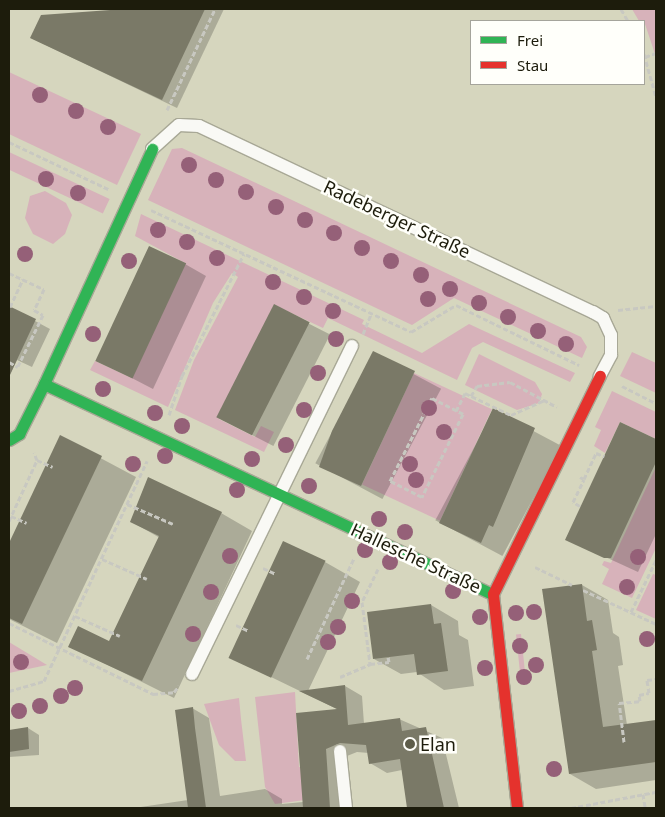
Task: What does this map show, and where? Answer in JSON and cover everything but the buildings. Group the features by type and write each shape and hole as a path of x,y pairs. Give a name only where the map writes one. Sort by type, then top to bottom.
{"street":[{"name":"Radeberger Straße","path":"44,384 152,149"},
{"path":"493,594 600,376"},
{"name":"Hallesche Straße","path":"44,384 493,594 518,808"},
{"path":"9,440 19,434 44,384"}],"lane":[{"name":"Radeberger Straße","path":"152,149 179,125 199,126 603,318"},
{"path":"600,376 611,355 611,335 603,318"},
{"path":"192,674 352,346"},
{"path":"340,751 346,808"}],"path":[{"path":"164,118 215,9"},
{"path":"621,9 627,20"},
{"path":"645,58 656,97"},
{"path":"9,142 411,332 456,305 656,403"},
{"path":"9,691 44,680 184,382 182,376 244,254"},
{"path":"9,273 44,289 34,310 43,314 18,366"},
{"path":"10,307 23,280"},
{"path":"603,318 612,310 656,306"},
{"path":"471,396 477,386 510,382 580,417"},
{"path":"456,411 465,393 511,415 544,400"},
{"path":"432,398 456,411 463,414 422,497 390,481 432,398"},
{"path":"37,460 53,467"},
{"path":"580,506 572,502 584,479"},
{"path":"127,504 173,524"},
{"path":"11,516 27,523"},
{"path":"307,659 365,534"},
{"path":"370,664 362,602 390,546"},
{"path":"512,556 572,585"},
{"path":"102,559 147,579"},
{"path":"631,612 656,560"},
{"path":"583,590 656,624"},
{"path":"75,616 120,636"},
{"path":"9,623 154,694 174,692 192,674"},
{"path":"340,677 370,664 389,662 388,657"},
{"path":"624,742 619,703 640,701 639,695 649,693 647,680 656,679"},
{"path":"571,808 656,792"},
{"path":"643,794 645,807"}],"shaded area":[{"path":"632,9 656,9 656,57 645,20 638,20"},
{"path":"9,72 141,134 117,185 9,134"},
{"path":"182,148 581,337 587,347 582,358 454,298 412,325 148,200 172,149"},
{"path":"9,152 110,199 103,213 9,170"},
{"path":"45,191 66,203 72,215 65,234 53,244 33,234 25,218 30,196"},
{"path":"141,214 364,320 362,324 422,353 469,324 575,373 570,382 483,342 472,348 457,380 328,318 323,328 274,305 219,419 255,437 261,426 274,432 264,452 175,410 194,360 238,277 232,273 213,303 168,407 90,370 95,361 132,378 185,263 135,236"},
{"path":"632,352 656,363 656,393 620,376"},
{"path":"479,354 535,382 542,394 539,403 517,410 465,385"},
{"path":"414,373 492,409 440,521 362,484"},
{"path":"612,391 656,412 656,439 620,422 605,453 594,446 601,430 595,427"},
{"path":"656,467 656,548 632,598 602,584 609,569 602,565 604,561 611,563"},
{"path":"653,574 656,575 656,619 636,610"},
{"path":"521,634 526,679 521,679 516,635"},
{"path":"9,642 47,665 9,673"},
{"path":"295,692 299,767 319,768 320,798 275,804 265,787 255,697"},
{"path":"239,698 246,761 235,761 219,745 204,704"}],"traffic: fast":[{"path":"44,384 152,149"},
{"path":"9,440 19,434 44,384 493,594"}],"traffic: jam":[{"path":"493,594 600,376"},
{"path":"493,594 517,808"}],"place":[{"name":"Elan","path":"410,744"}]}
